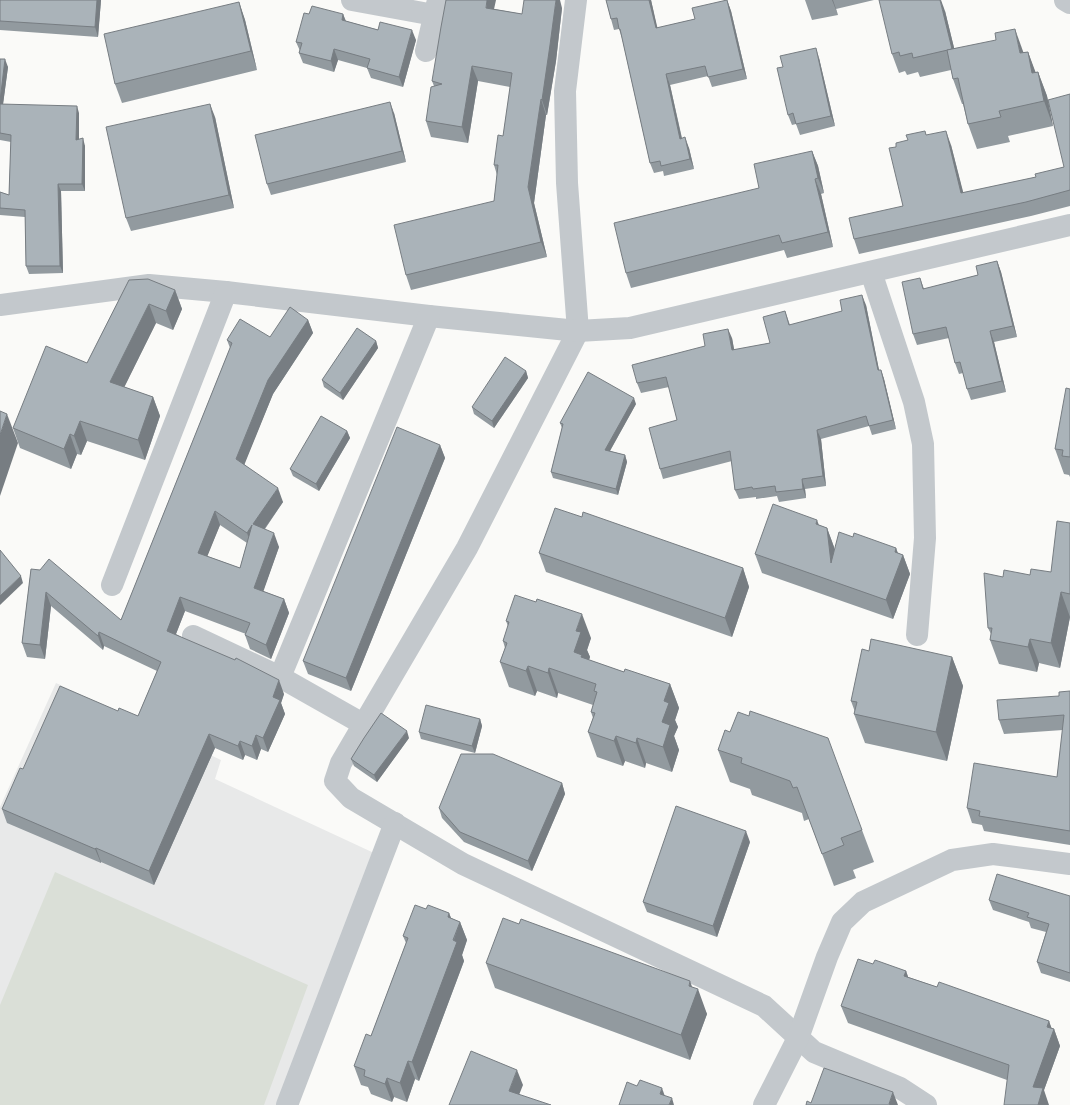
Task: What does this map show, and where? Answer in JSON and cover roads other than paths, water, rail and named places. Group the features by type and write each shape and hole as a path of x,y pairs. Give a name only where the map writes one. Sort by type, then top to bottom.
{"street":[{"path":"352,0 436,8 426,51"},
{"path":"576,0 565,91 567,183 578,331 467,548 363,724 341,763 335,781 351,798 463,864 764,1006 814,1052 900,1088 926,1105"},
{"path":"1065,0 1070,3"},
{"path":"0,304 149,285 226,292 429,316 578,331 630,328 1070,225"},
{"path":"871,272 914,402 923,444 925,538 917,635"},
{"path":"112,586 226,292"},
{"path":"280,677 429,316"},
{"path":"193,636 280,677 363,724"},
{"path":"287,1105 395,823"},
{"path":"764,1105 798,1038 827,957 842,922 863,902 952,860 993,854 1070,864"}]}
